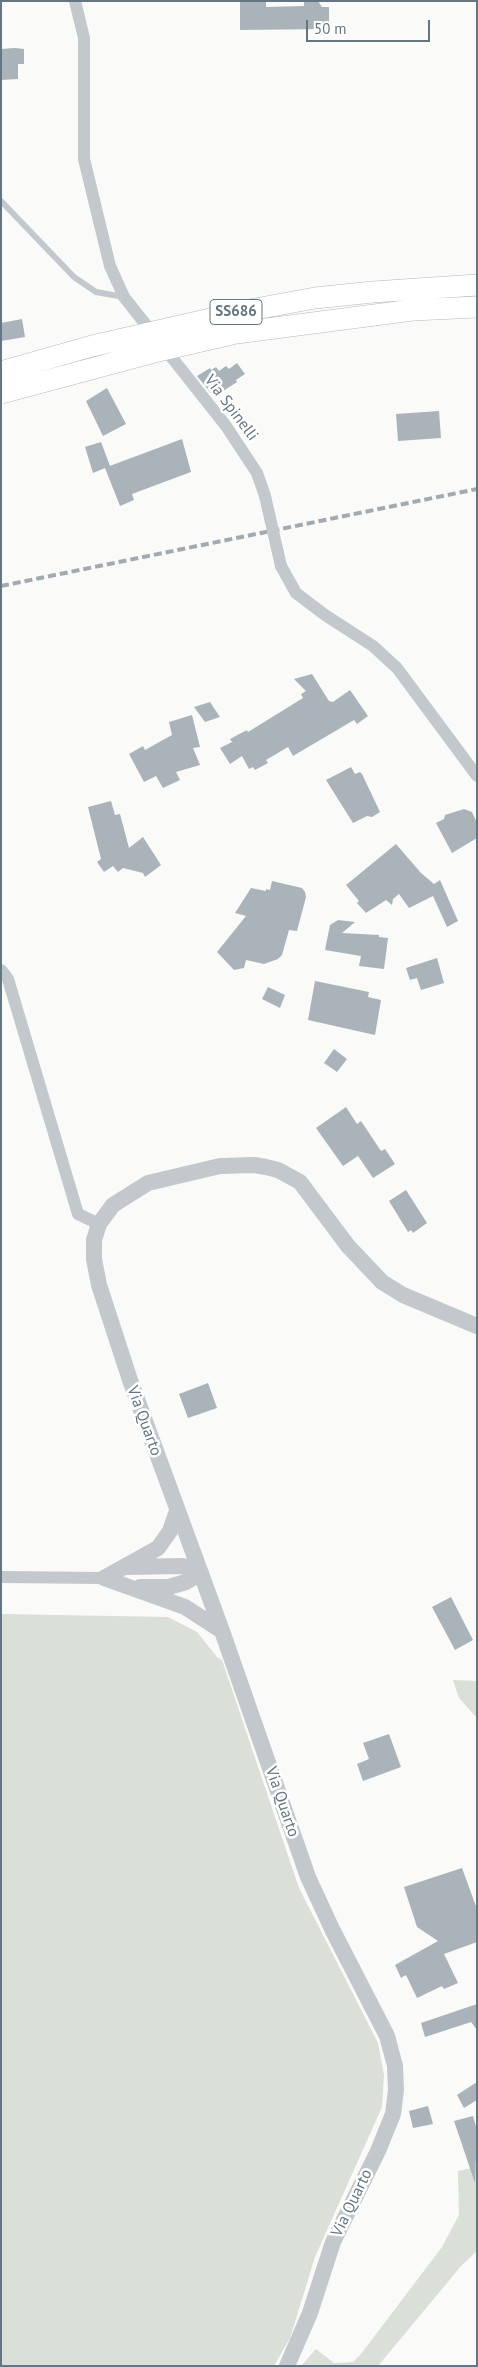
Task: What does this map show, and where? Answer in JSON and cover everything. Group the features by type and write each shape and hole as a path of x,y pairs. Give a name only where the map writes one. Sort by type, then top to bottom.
{"highway":[{"name":"SS686","path":"1,372 92,346 250,310 364,293 477,285"},
{"name":"SS686","path":"1,393 145,354 236,333 413,310 477,307"}],"street":[{"name":"Via Spinelli","path":"75,1 84,38 84,159 110,266 124,297 226,426 258,473 280,566 296,592 325,615 373,646 396,668 477,776"},
{"path":"1,970 8,979 78,1214 99,1224 113,1205 122,1198 148,1183 166,1177 220,1166 254,1165 278,1170 300,1182 348,1246 382,1282 404,1295 477,1326"},
{"name":"Via Quarto","path":"99,1224 93,1249 99,1285 177,1511 222,1631 308,1877 332,1929 387,2036 395,2066 396,2090 391,2120 332,2242 310,2313 286,2366"},
{"path":"104,1578 158,1548 170,1531 177,1511"},
{"path":"125,1567 183,1566 201,1573"},
{"path":"126,1587 169,1587 186,1582 201,1573"},
{"path":"1,1577 104,1578 185,1607 222,1631"}],"lane":[{"path":"1,201 74,277 96,292 124,297"}],"shaded area":[{"path":"1,1614 168,1617 197,1632 217,1657 222,1660 299,1888 378,2043 384,2075 382,2107 315,2257 290,2338 274,2366 1,2366"},
{"path":"453,1680 477,1681 477,1718 459,1698"},
{"path":"477,2167 477,2251 461,2266 378,2366 301,2366 316,2349 334,2363 353,2362 361,2354 442,2247 459,2215 458,2171"}],"building":[{"path":"240,1 266,1 266,7 304,6 304,1 318,1 322,7 329,7 329,29 240,30"},
{"path":"1,49 24,49 24,64 18,64 18,79 1,80"},
{"path":"22,319 25,337 1,341 1,323"},
{"path":"237,363 245,374 236,380 237,382 214,397 197,376 210,368 211,370 216,367 219,371 226,366 229,369"},
{"path":"107,388 126,424 103,436 86,401"},
{"path":"439,411 441,438 398,441 396,414"},
{"path":"182,439 191,472 132,494 134,500 120,506 105,468 93,473 85,447 101,442 110,466"},
{"path":"312,674 329,701 333,702 350,690 368,716 357,724 354,720 293,756 288,747 266,760 268,763 255,770 253,767 249,769 242,756 230,764 220,748 232,742 230,739 247,730 248,732 303,698 301,694 306,691 294,679"},
{"path":"210,702 220,717 205,722 194,707"},
{"path":"192,715 200,747 193,748 200,765 176,772 180,780 163,788 156,776 144,782 129,754 143,746 145,750 172,735 169,722"},
{"path":"351,767 355,774 360,772 362,774 380,812 372,817 367,816 353,823 326,780"},
{"path":"111,801 115,815 120,814 129,848 143,837 161,865 145,877 143,873 123,868 118,872 113,866 104,872 97,862 101,859 88,807"},
{"path":"464,809 472,812 477,823 477,838 452,853 436,823 444,819 445,815"},
{"path":"396,844 421,873 434,884 440,880 458,921 447,927 433,896 409,908 399,894 393,899 392,905 386,900 366,913 357,903 359,901 346,885"},
{"path":"272,881 302,888 305,892 306,897 297,931 289,930 282,955 278,959 264,964 246,960 244,968 234,970 217,952 246,916 235,913 251,888 270,890"},
{"path":"338,920 355,922 342,933 379,935 379,937 388,938 384,969 359,966 361,956 325,950 330,925"},
{"path":"437,958 444,983 421,990 417,978 410,980 406,968"},
{"path":"315,981 369,992 368,997 381,1000 375,1035 308,1020"},
{"path":"268,987 285,995 280,1008 262,999"},
{"path":"334,1049 347,1059 337,1072 324,1063"},
{"path":"346,1107 357,1124 361,1121 381,1151 385,1149 395,1164 373,1178 358,1156 343,1166 316,1128"},
{"path":"406,1190 427,1223 413,1233 411,1230 408,1232 389,1201"},
{"path":"208,1383 217,1408 188,1418 179,1394"},
{"path":"451,1597 473,1640 455,1650 432,1607"},
{"path":"389,1734 401,1767 363,1781 357,1764 369,1759 363,1743"},
{"path":"462,1868 477,1909 477,1942 444,1954 458,1983 444,1989 442,1986 417,1998 406,1975 401,1978 395,1965 438,1941 417,1927 404,1887"},
{"path":"477,2004 477,2030 471,2022 425,2037 421,2023"},
{"path":"477,2082 477,2100 464,2108 457,2095"},
{"path":"428,2106 433,2124 413,2128 409,2111"},
{"path":"473,2116 477,2130 475,2183 454,2121"}],"railway":[{"path":"1,586 477,489"}]}
